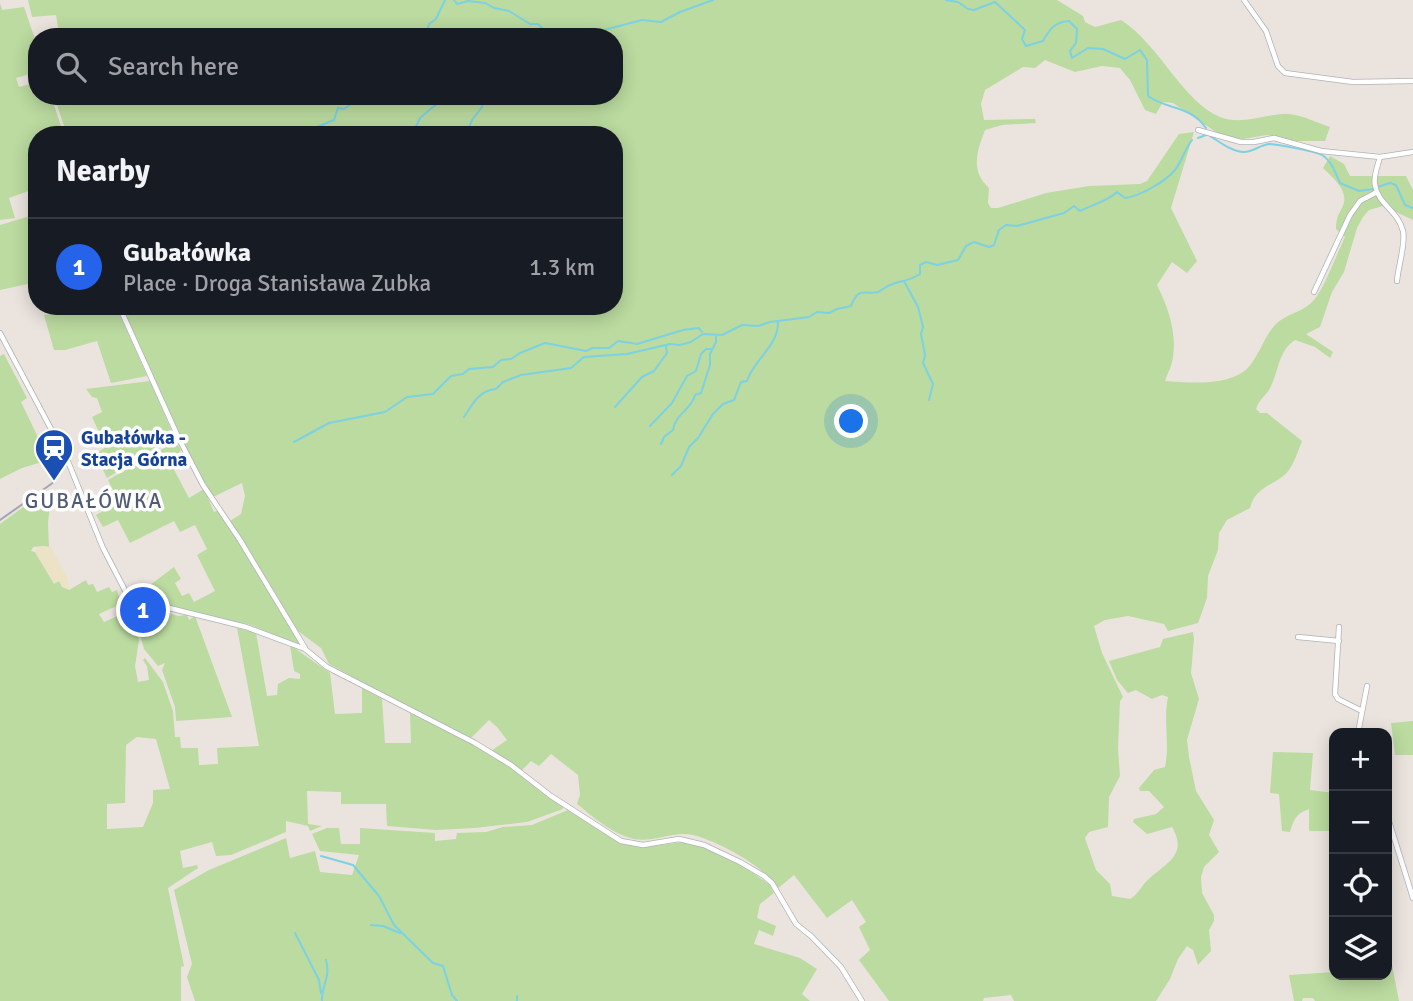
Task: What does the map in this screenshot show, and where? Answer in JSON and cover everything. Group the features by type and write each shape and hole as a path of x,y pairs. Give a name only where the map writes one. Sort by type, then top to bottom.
{"street":[{"path":"1244,0 1266,31 1278,66 1284,73 1353,82 1413,81"},
{"path":"1198,130 1241,142 1274,138 1321,151 1380,157 1413,152"},
{"path":"1380,157 1374,182 1380,200 1394,211 1404,236 1397,281"},
{"path":"1314,292 1350,215 1360,201 1377,191"},
{"path":"123,315 179,439 203,485 240,540 305,649"},
{"path":"0,333 66,459 103,548 129,598 246,627 305,649 327,667 475,743 621,841 643,845 679,839 704,845 764,876 772,883 796,924 841,967 862,1001"},
{"path":"1339,627 1335,694 1340,700 1362,711"},
{"path":"1298,637 1339,641"},
{"path":"1359,728 1367,685"},
{"path":"1392,831 1413,898"}],"green space":[{"path":"28,0 1057,0 1095,27 1121,20 1147,43 1195,99 1220,117 1245,120 1289,114 1330,127 1325,141 1296,141 1267,135 1233,138 1219,134 1173,103 1163,102 1156,114 1145,110 1130,80 1120,68 1102,66 1075,72 1045,60 1035,68 1023,67 985,90 981,104 984,120 1035,119 1036,123 1002,125 985,130 978,153 977,168 989,188 988,203 991,208 1046,193 1089,186 1140,184 1147,181 1179,134 1194,132 1171,208 1197,261 1187,273 1172,262 1157,285 1169,314 1174,345 1171,366 1165,381 1211,382 1234,377 1251,364 1277,323 1314,300 1327,279 1345,237 1336,229 1344,202 1343,192 1323,168 1330,156 1344,164 1350,176 1406,176 1413,190 1413,220 1383,206 1369,210 1357,228 1344,272 1332,292 1320,327 1306,334 1333,352 1330,358 1315,347 1295,340 1285,350 1269,390 1257,406 1256,409 1260,413 1267,413 1302,441 1286,474 1259,492 1250,508 1227,520 1219,533 1218,550 1208,576 1207,598 1198,623 1168,631 1164,624 1128,616 1105,620 1094,626 1102,653 1123,697 1120,701 1118,749 1120,776 1109,797 1108,827 1089,832 1085,838 1096,870 1110,884 1112,896 1130,899 1177,851 1178,844 1172,827 1147,834 1133,822 1134,819 1156,814 1164,807 1149,791 1140,791 1139,788 1154,770 1165,767 1168,697 1162,695 1152,699 1136,690 1128,693 1117,680 1109,661 1160,647 1163,639 1193,632 1191,673 1199,699 1187,740 1189,757 1196,791 1214,820 1209,835 1219,852 1204,867 1201,877 1202,893 1214,915 1209,930 1211,951 1198,965 1193,950 1187,946 1156,1001 1014,1001 1011,995 984,998 983,1001 889,1001 859,960 870,950 859,927 866,922 852,900 827,918 794,875 777,889 763,872 751,863 709,840 679,834 642,840 620,834 577,804 580,795 578,775 551,754 539,766 531,761 521,771 491,751 507,740 489,720 471,738 329,664 321,648 298,631 230,521 241,514 245,496 242,483 213,497 180,438 124,315 623,315 623,126 64,126 57,105 623,105 623,28 58,28 56,15 32,17"},
{"path":"0,3 2,10 24,7 31,28 28,28 28,75 16,78 19,87 28,84 28,105 54,105 61,126 28,126 28,191 9,198 15,218 0,220"},
{"path":"28,217 28,284 0,290 0,225"},
{"path":"44,315 120,315 147,376 111,383 97,341 65,350 54,350"},
{"path":"4,354 27,398 21,402 49,460 22,468 0,479 0,356"},
{"path":"150,381 173,438 107,478 95,454 106,447 92,417 102,412 97,398 92,397 86,389"},
{"path":"175,442 181,449 172,466 189,498 204,489 214,512 219,510 302,646 248,624 134,597 174,567 181,579 175,583 182,596 189,593 194,602 215,591 197,555 207,549 195,525 180,532 174,521 130,543 118,520 103,527 96,515 119,502 108,480"},
{"path":"45,491 51,500 49,548 33,547 31,551 35,552 54,583 59,581 69,590 86,580 88,585 93,584 97,592 109,587 112,592 117,590 121,604 99,614 104,622 131,610 139,640 135,666 138,682 149,680 147,666 143,660 145,658 163,682 173,711 175,737 180,737 181,748 198,748 199,765 218,764 217,748 259,746 237,628 256,633 267,696 277,695 278,684 289,678 300,679 300,674 294,671 290,645 330,673 335,714 362,713 362,688 382,699 385,743 411,743 410,713 480,748 563,806 563,809 527,822 436,830 387,826 386,804 341,804 341,792 307,791 308,824 322,826 310,831 308,826 286,821 286,832 231,855 216,856 212,842 180,851 183,868 197,865 198,868 168,888 184,966 181,967 181,1001 0,1001 0,524","holes":["137,737 156,739 170,789 153,790 153,803 143,827 107,829 107,804 125,803 126,745"]},
{"path":"154,608 178,616 187,615 189,620 195,616 232,717 176,721 175,707 162,670 165,663 158,666 144,649 135,616"},
{"path":"1413,721 1413,755 1395,755 1391,723"},
{"path":"1273,752 1313,753 1310,790 1329,792 1329,831 1309,831 1309,809 1296,818 1290,832 1282,831 1279,794 1270,793"},
{"path":"568,810 621,844 654,846 684,842 702,845 739,863 770,885 774,893 760,904 757,918 776,926 773,936 759,930 754,944 800,958 817,969 802,994 810,1001 195,1001 187,977 192,964 174,890 209,870 286,838 290,858 315,851 320,872 352,875 359,855 320,851 312,834 327,828 339,828 341,844 360,844 360,828 435,833 435,841 456,839 457,833 532,825"},
{"path":"1392,965 1399,1001 1315,1001 1313,998 1303,998 1302,1001 1294,1001 1289,975 1329,972 1329,980 1392,980"}],"sand":[{"path":"51,547 67,577 69,590 62,587 59,581 54,584 35,552 37,548"}],"waterway":[{"path":"428,28 436,19 445,0"},
{"path":"454,0 457,4 468,1 485,3 509,11 542,28"},
{"path":"611,28 642,20 661,22 713,0"},
{"path":"946,0 958,2 974,10 995,2 1025,30 1022,39 1026,46 1043,41 1053,27 1069,21 1077,29 1076,43 1070,51 1072,58 1088,48 1103,49 1125,59 1140,50 1147,60 1148,96 1186,111 1206,128"},
{"path":"320,126 334,120 338,108 344,109 350,105"},
{"path":"416,126 420,118 435,105"},
{"path":"470,126 482,105"},
{"path":"1198,138 1206,135"},
{"path":"1210,136 1240,152 1269,144 1319,154 1331,164 1340,183 1359,191 1373,189"},
{"path":"464,417 473,403 485,392 521,375 571,368 584,357 627,354 670,344 680,345 703,334 722,335 742,325 758,326 809,317 817,312 829,313 851,306 859,294 878,292 892,284 916,277 920,274 920,265 926,262 937,265 958,260 966,246 974,242 989,247 994,245 999,230 1006,225 1017,226 1064,213 1074,206 1080,211 1117,192 1125,198 1145,191 1159,184 1175,170 1192,140"},
{"path":"1378,187 1390,183 1396,185 1405,205 1413,208"},
{"path":"904,281 918,307 923,327 923,363 933,384 929,400"},
{"path":"672,475 681,466 689,447 713,414 723,404 734,400 741,382 747,381 774,339 778,322"},
{"path":"294,442 329,423 385,412 407,397 433,394 451,376 463,374 469,369 493,367 501,360 511,359 545,343 586,351 609,348 618,341 637,344 683,330 699,328 702,332"},
{"path":"661,444 695,395 701,393 716,336"},
{"path":"615,407 642,377 654,371 667,353 666,347"},
{"path":"650,426 672,403 687,376 696,371 701,354 706,349 712,349"},
{"path":"321,856 353,865 379,896 394,925 433,963 443,966 452,995 457,1001"},
{"path":"371,925 383,926 400,933"},
{"path":"295,933 319,980 321,993"},
{"path":"322,1001 327,972 326,960"},
{"path":"517,996 517,1001"}],"railway":[{"path":"0,520 54,482"}],"place":[{"name":"Gubałówka - Stacja Górna","path":"54,482"},
{"name":"Gubałówka","path":"143,610"}],"district":[{"name":"GUBAŁÓWKA","path":"94,501"}]}
